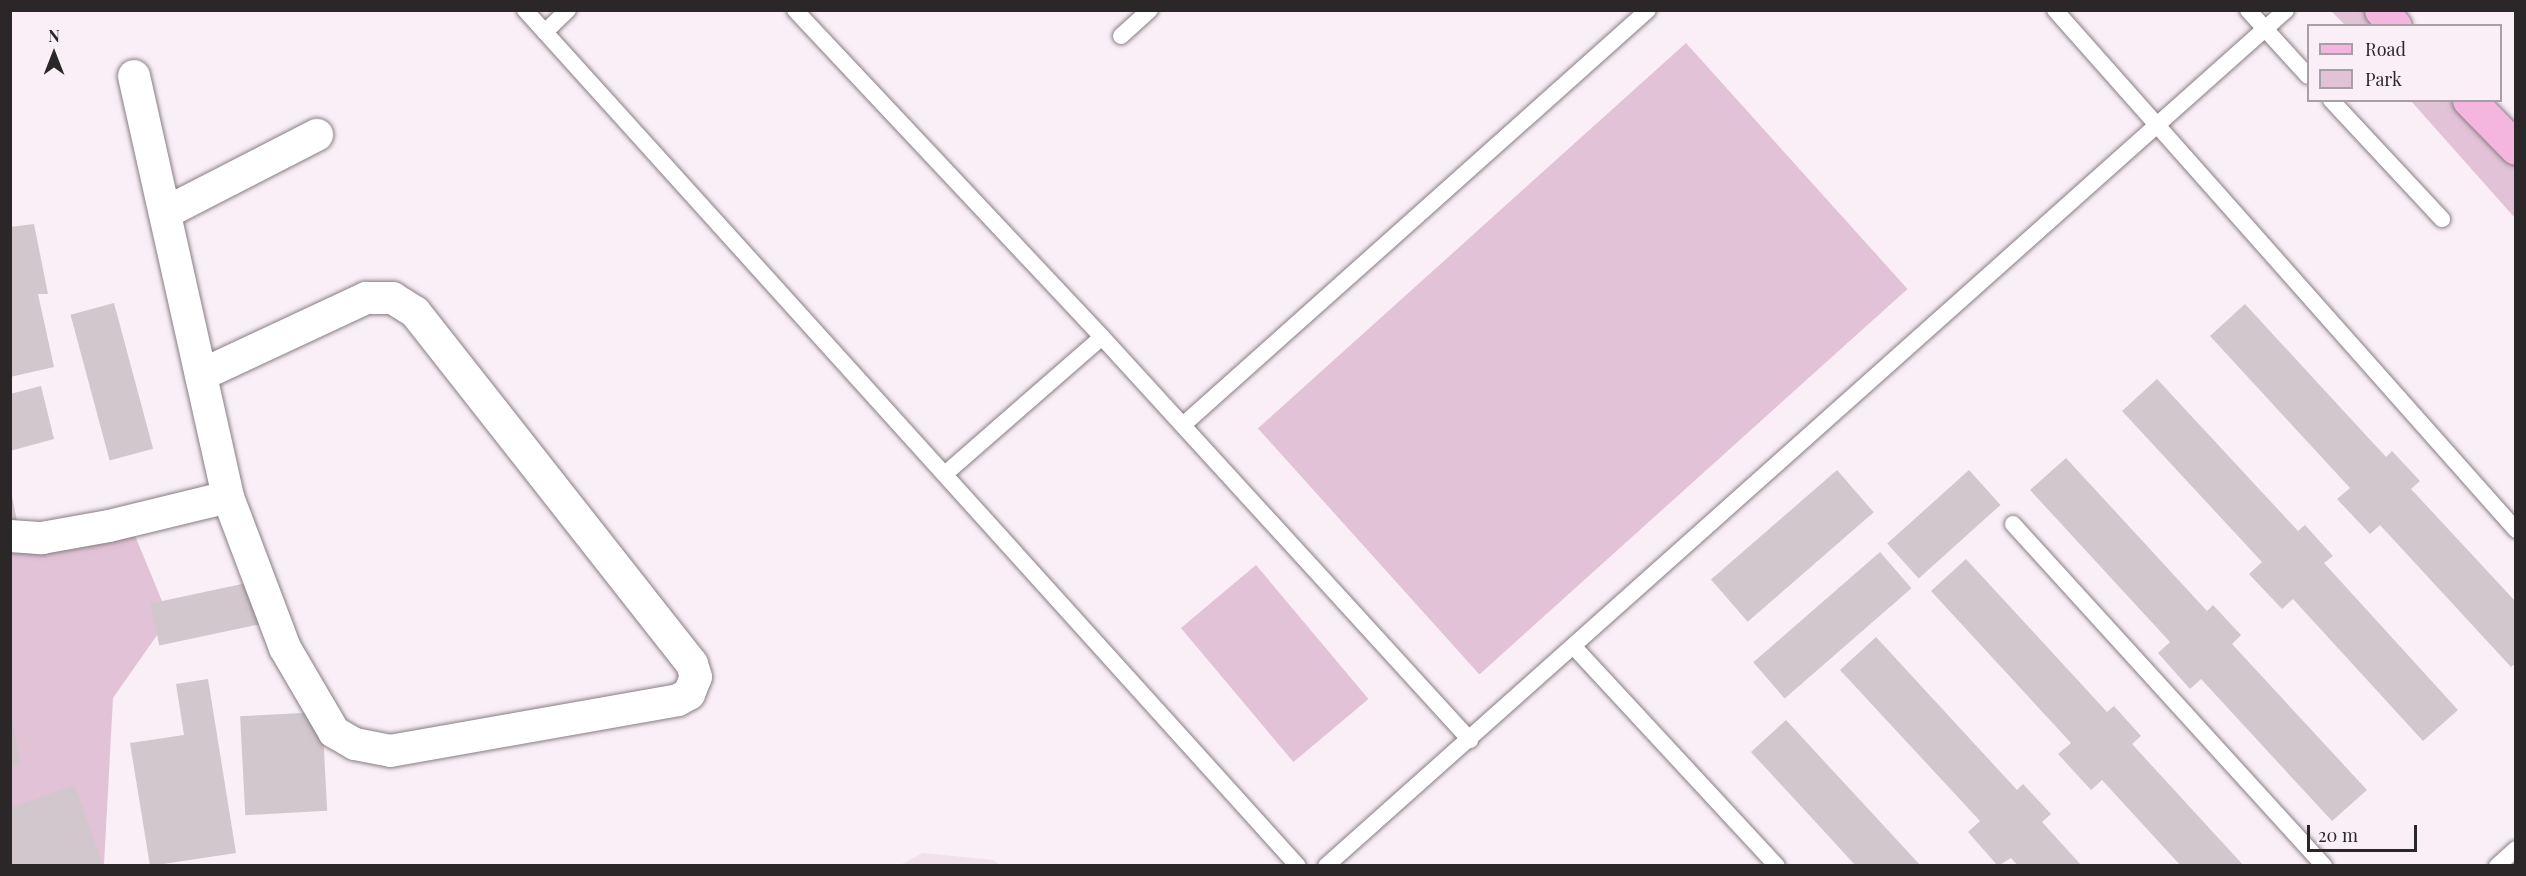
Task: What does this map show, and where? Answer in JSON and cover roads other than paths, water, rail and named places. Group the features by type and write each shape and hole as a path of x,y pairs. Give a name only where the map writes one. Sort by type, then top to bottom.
{"main road":[{"path":"2381,10 2394,24"},
{"path":"2471,102 2516,148"}],"street":[{"path":"134,76 228,497 285,648 334,732 355,744 390,751 678,700 689,694 696,677 692,664 414,312 393,298 366,298 201,375"},
{"path":"165,213 317,135"},
{"path":"10,537 42,538 98,528 228,497"}],"lane":[{"path":"525,10 1298,866"},
{"path":"545,32 568,10"},
{"path":"795,10 1102,337 1470,740"},
{"path":"1121,36 1150,10"},
{"path":"1183,425 1648,10"},
{"path":"2055,10 2516,530"},
{"path":"2248,10 2307,75"},
{"path":"1326,866 1575,648 2158,128 2266,31 2286,10"},
{"path":"2333,102 2442,219"},
{"path":"945,474 1102,337"},
{"path":"2013,524 2324,866"},
{"path":"1575,648 1778,866"},
{"path":"2497,866 2516,849"}]}
